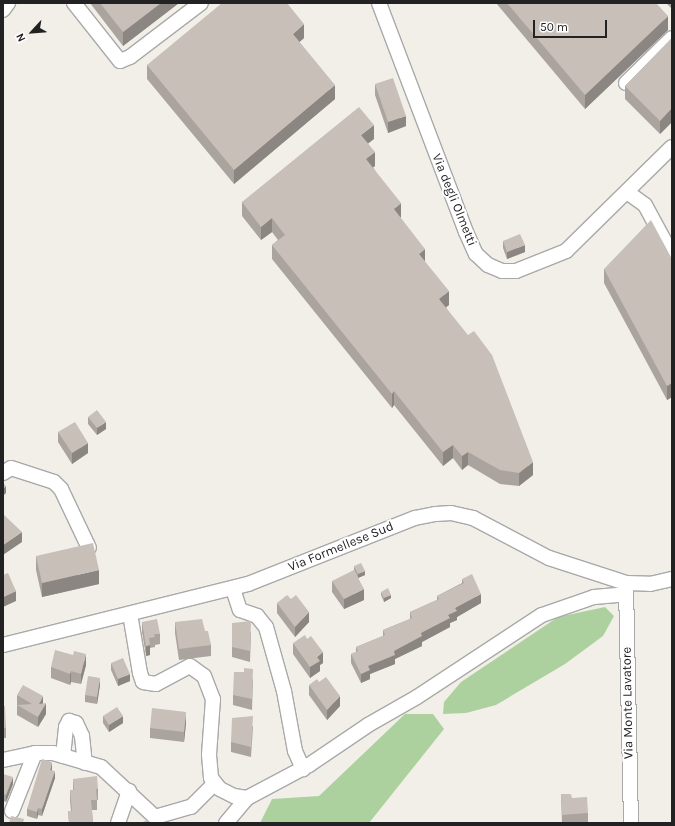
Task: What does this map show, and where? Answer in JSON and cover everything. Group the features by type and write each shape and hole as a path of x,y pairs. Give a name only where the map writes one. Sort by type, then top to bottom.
{"street":[{"path":"3,10 8,3"},
{"path":"74,3 120,61 130,56 201,3"},
{"name":"Via degli Olmetti","path":"379,3 466,232 474,250 484,262 497,269 511,271 529,267 560,254 578,241 672,147"},
{"path":"626,83 672,38"},
{"path":"627,192 645,205 655,208 672,237"},
{"path":"645,205 672,255"},
{"path":"3,472 11,468 54,482 61,489 89,548"},
{"name":"Via Formellese Sud","path":"3,645 233,589 415,518 444,513 458,514 479,520 549,558 626,589 672,579"},
{"path":"233,589 240,610 257,616 266,627 284,691 295,750 303,769"},
{"path":"226,823 247,798 303,769 368,725 417,697 542,615 594,597 626,589"},
{"name":"Via Monte Lavatore","path":"626,589 631,823"},
{"path":"130,614 140,673 143,682 156,684 190,666 201,672 210,686 213,706 209,766 214,784 234,796 247,798"},
{"path":"58,755 69,721 76,723 82,736 85,763"},
{"path":"3,760 35,753 58,755 101,767 129,791 158,820 191,807 214,784"},
{"path":"12,811 35,753"},
{"path":"118,823 129,791"}],"green space":[{"path":"605,607 614,616 603,636 565,664 496,705 466,713 443,714 444,702 461,682 558,617"},
{"path":"405,714 433,714 444,729 369,823 260,823 272,799 319,796"}],"building":[{"path":"100,3 161,3 123,32"},
{"path":"222,3 287,3 304,24 293,34 335,85 234,170 147,65"},
{"path":"507,3 656,3 668,16 585,95"},
{"path":"672,38 672,108 660,121 625,86"},
{"path":"393,78 406,116 388,122 375,84"},
{"path":"359,107 374,125 361,135 375,152 366,159 401,203 394,209 425,249 419,254 449,291 439,299 468,335 474,331 492,355 533,462 519,473 500,470 468,452 462,456 453,445 443,452 394,391 392,394 272,245 285,235 272,218 261,227 242,202"},
{"path":"651,220 672,259 672,383 667,386 604,269"},
{"path":"520,234 525,245 507,252 503,241"},
{"path":"97,410 106,422 97,428 88,417"},
{"path":"75,422 88,443 72,453 58,432"},
{"path":"3,514 22,532 3,545"},
{"path":"93,543 99,570 42,583 36,556"},
{"path":"361,563 365,571 358,574 354,566"},
{"path":"354,570 364,589 344,599 332,581"},
{"path":"8,573 16,591 3,597 3,575"},
{"path":"472,574 481,594 455,608 457,611 448,615 450,618 421,633 422,636 394,651 395,655 368,666 370,670 361,674 351,654 358,651 356,647 385,635 383,630 412,618 410,612 439,599 437,596 464,583 462,579"},
{"path":"388,588 391,595 384,598 381,592"},
{"path":"287,595 291,599 296,595 309,612 295,627 277,603"},
{"path":"157,619 160,634 154,634 155,637 149,638 150,645 146,646 142,622"},
{"path":"202,619 205,631 208,631 211,645 179,649 175,622"},
{"path":"251,621 250,651 232,647 232,623"},
{"path":"305,635 307,639 311,636 323,652 317,657 320,661 310,667 293,643"},
{"path":"55,650 73,655 74,651 86,654 81,674 71,671 70,674 51,667"},
{"path":"123,658 130,674 118,679 111,663"},
{"path":"244,668 253,669 252,699 233,695 234,672 244,672"},
{"path":"88,676 100,678 97,697 85,695"},
{"path":"326,677 340,696 327,710 309,685 317,679 319,682"},
{"path":"23,685 43,696 39,704 46,703 38,717 17,705 32,704 17,695"},
{"path":"3,706 5,706 6,728 3,728"},
{"path":"117,707 123,716 109,725 103,716"},
{"path":"152,708 186,712 184,732 150,728"},
{"path":"253,716 251,747 231,742 232,718"},
{"path":"42,759 52,762 50,770 55,771 42,809 38,808 37,812 27,809"},
{"path":"3,774 13,777 6,795 3,794"},
{"path":"97,776 97,800 91,800 93,822 69,823 68,811 72,811 70,790 74,790 73,779"},
{"path":"561,794 571,794 572,798 587,797 588,813 562,815"},
{"path":"11,816 24,819 23,823 9,823"},
{"path":"147,820 149,823 141,823"}]}
